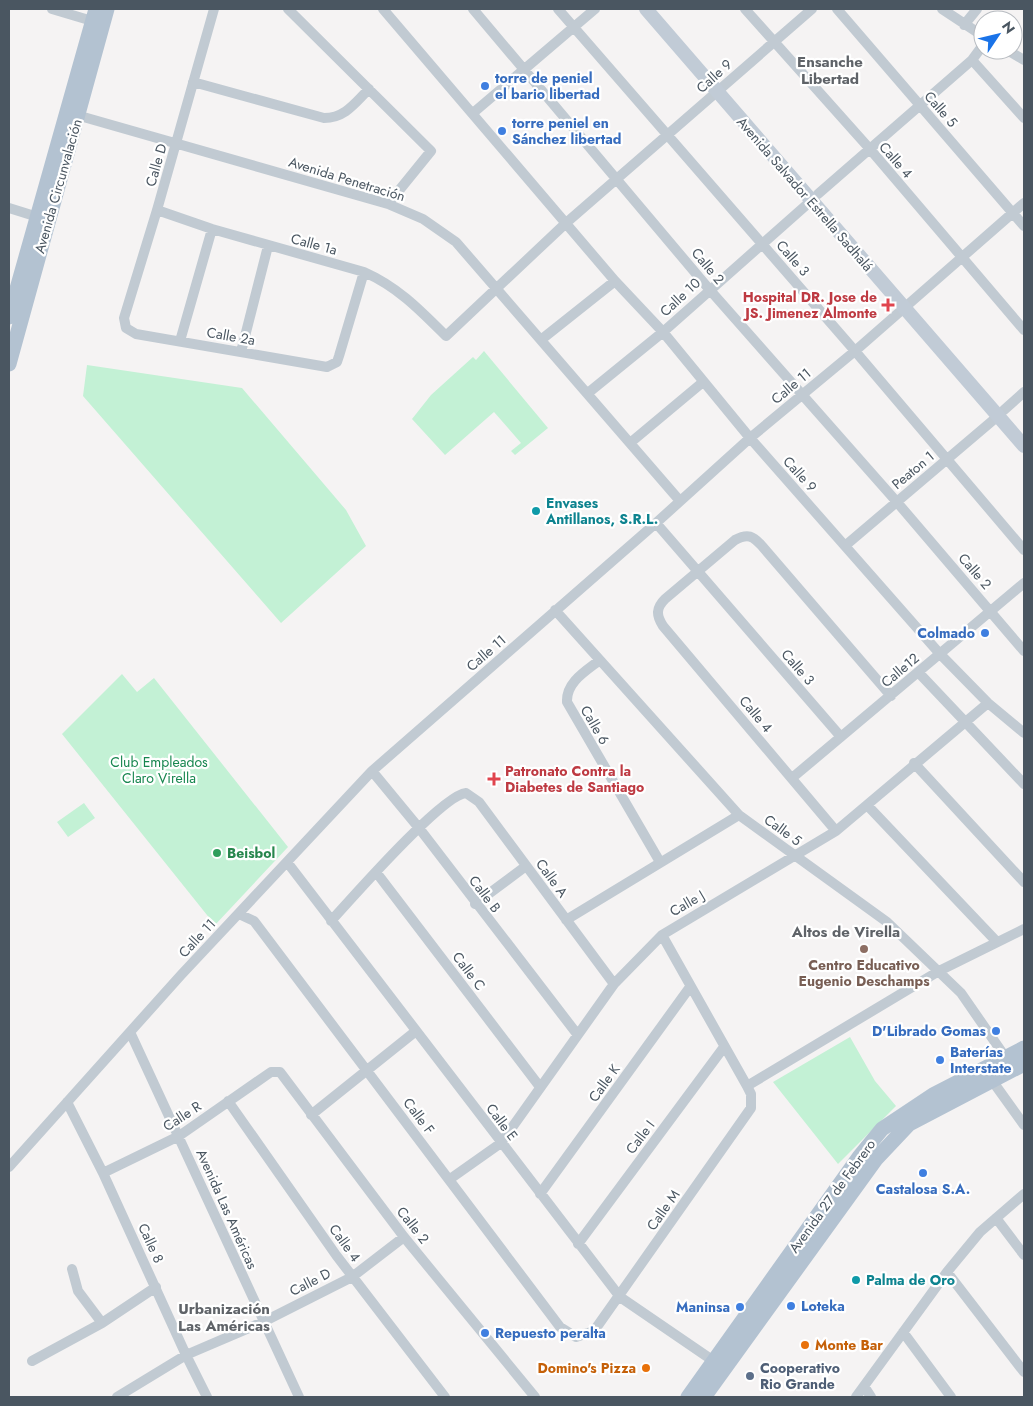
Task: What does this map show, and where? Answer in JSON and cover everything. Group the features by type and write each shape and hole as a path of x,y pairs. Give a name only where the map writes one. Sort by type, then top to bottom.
{"main road":[{"name":"Avenida Circunvalación","path":"9,317 43,218 73,114 97,18 107,9"},
{"name":"Avenida Salvador Estrella Sadhalá","path":"646,9 720,88 815,197 906,305 1001,413 1024,446"},
{"name":"Avenida Salvador Estrella Sadhalá","path":"658,9 720,88"},
{"name":"Avenida Circunvalación","path":"9,364 43,218"},
{"name":"Avenida Salvador Estrella Sadhalá","path":"1001,413 1024,433"},
{"name":"Avenida 27 de Febrero","path":"704,1397 720,1365 859,1157 882,1129 933,1095 1024,1048"},
{"name":"Avenida 27 de Febrero","path":"688,1397 720,1365 876,1159 909,1124 1024,1064"}],"street":[{"path":"52,9 97,18"},
{"name":"Calle D","path":"126,328 124,318 177,144 214,9"},
{"path":"288,9 431,151 388,204"},
{"name":"Calle 9","path":"383,9 615,281 662,332 750,438 940,654 988,703 1024,733"},
{"name":"Calle 2","path":"473,9 525,68 709,289 896,501 1024,651"},
{"name":"Calle 3","path":"558,9 855,351 1024,550"},
{"path":"473,113 595,9"},
{"name":"Calle 4","path":"745,9 868,148 1024,330"},
{"name":"Calle 9","path":"446,336 566,223 812,9"},
{"name":"Calle 5","path":"837,9 1024,226"},
{"path":"942,9 973,30"},
{"path":"964,25 976,9"},
{"path":"972,60 1024,118"},
{"name":"Calle 10","path":"588,393 662,332 868,148 972,60"},
{"path":"193,82 324,118 332,118 345,113 369,89"},
{"name":"Avenida Penetración","path":"73,114 388,204 423,219 456,242 497,286 680,501"},
{"name":"Calle 11","path":"9,1167 238,914 372,771 656,523 750,438 855,351 961,256 1024,203"},
{"path":"9,208 43,218"},
{"name":"Calle 1a","path":"157,210 268,246 364,272 385,281 403,293 446,336"},
{"path":"180,341 212,229"},
{"path":"241,352 268,246"},
{"name":"Calle 2a","path":"126,328 136,334 327,367 332,365 339,356 364,272"},
{"path":"542,339 615,281"},
{"path":"630,443 703,382"},
{"name":"Peaton 1","path":"846,545 1024,392"},
{"name":"Calle 3","path":"656,523 841,737"},
{"path":"698,572 735,540 745,535 750,535 762,546 891,696"},
{"name":"Calle 4","path":"698,572 660,604 658,614 663,626 836,831"},
{"name":"Calle12","path":"792,778 1024,583"},
{"name":"Calle 5","path":"555,610 739,815 887,922 961,993 1006,1058"},
{"name":"Calle 6","path":"600,660 572,684 567,692 567,702 660,862"},
{"path":"918,672 1024,784"},
{"name":"Calle J","path":"450,1179 501,1143 576,1034 614,984 662,934 836,831 964,721 988,703"},
{"path":"914,764 1024,882"},
{"name":"Calle B","path":"372,771 419,828 475,904 576,1034"},
{"name":"Calle A","path":"419,828 454,797 466,793 479,802 614,984"},
{"path":"867,805 996,942"},
{"path":"566,920 739,815"},
{"path":"331,921 419,828"},
{"name":"Calle E","path":"287,862 620,1297 720,1365"},
{"path":"475,904 526,866"},
{"name":"Calle C","path":"376,872 540,1088"},
{"name":"Calle F","path":"238,914 254,921 560,1327 576,1337"},
{"path":"747,1086 939,971 1024,929"},
{"name":"Calle M","path":"576,1337 594,1331 620,1297 751,1108 751,1094 747,1086 662,934"},
{"name":"Calle K","path":"540,1194 690,987"},
{"path":"311,1115 416,1031"},
{"name":"Avenida Las Américas","path":"130,1032 299,1397"},
{"name":"Calle I","path":"578,1244 724,1047"},
{"path":"1006,1058 992,1080 1024,1126"},
{"name":"Calle 2","path":"271,1072 280,1072 404,1237 535,1397"},
{"name":"Calle R","path":"103,1173 179,1136 271,1072"},
{"name":"Calle 4","path":"228,1101 352,1276 440,1395"},
{"name":"Calle 8","path":"66,1102 103,1173 186,1356 207,1397"},
{"path":"856,1397 947,1272 980,1232 1024,1194"},
{"path":"996,1218 1024,1255"},
{"name":"Calle D","path":"117,1397 186,1356 263,1322 352,1276 404,1237"},
{"path":"72,1268 78,1290 102,1323"},
{"path":"947,1272 1024,1372"},
{"path":"32,1361 102,1323 156,1287"},
{"path":"903,1332 952,1397"},
{"path":"864,1386 871,1397"}],"green space":[{"path":"484,351 548,428 515,455 511,451 521,443 494,412 445,455 412,419 431,395 473,357 476,360"},
{"path":"87,365 242,388 346,510 366,546 281,623 83,396"},
{"name":"Club Empleados Claro Virella","path":"122,674 137,692 154,678 288,847 215,925 62,734"},
{"path":"84,803 95,818 68,837 57,822"},
{"path":"850,1037 875,1081 896,1106 838,1164 773,1082"}],"place":[{"name":"torre de peniel el bario libertad","path":"485,86"},
{"name":"torre peniel en Sánchez libertad","path":"502,131"},
{"name":"Hospital DR. Jose de JS. Jimenez Almonte","path":"888,305"},
{"name":"Envases Antillanos, S.R.L.","path":"536,511"},
{"name":"Colmado","path":"985,633"},
{"name":"Patronato Contra la Diabetes de Santiago","path":"494,779"},
{"name":"Beisbol","path":"217,853"},
{"name":"Centro Educativo Eugenio Deschamps","path":"864,949"},
{"name":"D'Librado Gomas","path":"996,1031"},
{"name":"Baterías Interstate","path":"940,1060"},
{"name":"Castalosa S.A.","path":"923,1173"},
{"name":"Palma de Oro","path":"856,1280"},
{"name":"Loteka","path":"791,1306"},
{"name":"Maninsa","path":"740,1307"},
{"name":"Repuesto peralta","path":"485,1333"},
{"name":"Monte Bar","path":"805,1345"},
{"name":"Domino's Pizza","path":"646,1368"},
{"name":"Cooperativo Rio Grande","path":"750,1376"}],"district":[{"name":"Ensanche Libertad","path":"830,70"},
{"name":"Altos de Virella","path":"846,932"},
{"name":"Urbanización Las Américas","path":"224,1318"}]}
